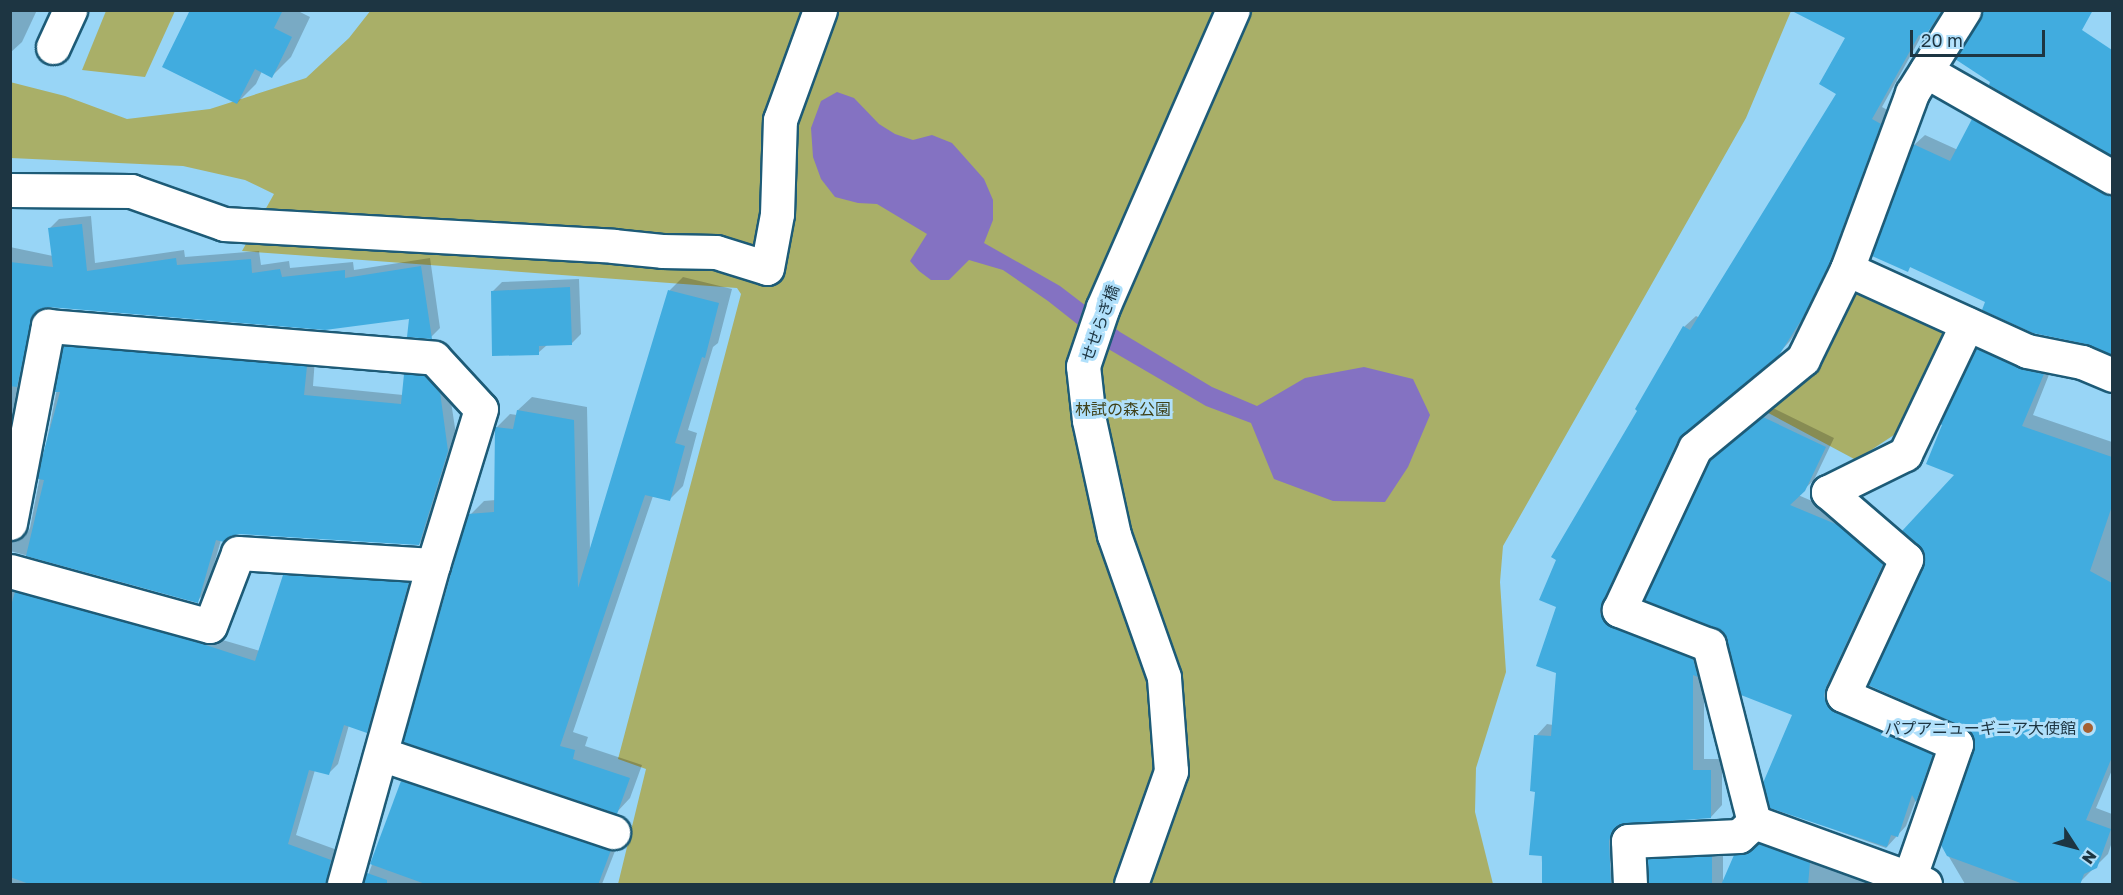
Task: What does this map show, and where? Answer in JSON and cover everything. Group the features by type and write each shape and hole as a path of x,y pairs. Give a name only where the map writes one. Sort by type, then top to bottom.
{"street":[{"path":"53,47 70,10"},
{"path":"10,190 131,191 224,224 613,246 662,251 716,252 767,268 777,214 780,120 820,10"},
{"name":"せせらぎ橋","path":"1131,885 1171,771 1164,677 1114,535 1089,420 1083,366 1103,307 1233,10"},
{"path":"1754,822 1709,645 1619,610 1695,448 1803,359 1847,268 1912,93 1964,10"},
{"path":"1926,71 2112,177"},
{"path":"1847,268 2027,351 2082,362 2112,375"},
{"path":"1754,822 1917,882 1956,744 1844,695 1906,559 1828,492 1905,454 1967,324"},
{"path":"10,523 48,326 434,358 481,409 433,565 344,885"},
{"path":"10,571 210,626 238,553 433,565"},
{"path":"381,754 613,832"},
{"path":"1630,885 1628,841 1739,836 1754,822"}],"green space":[{"name":"林試の森公園","path":"371,10 1791,11 1746,118 1503,546 1500,582 1506,672 1476,768 1475,812 1493,884 618,884 646,769 618,759 741,294 737,288 242,251 274,194 245,180 183,166 11,158 10,82 65,96 127,119 210,109 306,78 349,38"},
{"path":"106,11 175,11 145,77 82,70"},
{"path":"1858,288 1950,337 1900,431 1856,460 1759,408 1809,362"}],"shaded area":[{"path":"837,92 854,98 879,124 895,134 913,140 932,135 952,143 984,179 993,200 993,220 984,243 1060,286 1120,332 1212,387 1257,406 1305,378 1364,367 1413,379 1430,415 1408,467 1385,502 1333,501 1274,479 1251,423 1206,406 1110,350 1048,301 1003,270 969,260 949,280 931,280 910,261 927,234 877,204 858,203 835,197 821,179 813,157 811,128 821,101"}],"building":[{"path":"190,10 283,10 274,28 292,37 272,78 255,69 237,104 162,67"},
{"path":"1790,10 1942,10 1924,38 1919,35 1872,119 1881,124 1830,262 1802,319 1779,355 1678,440 1602,603 1600,613 1605,622 1612,627 1693,659 1698,677 1693,675 1693,770 1711,770 1711,818 1618,825 1609,841 1611,885 1542,885 1542,856 1529,855 1535,792 1530,791 1534,735 1551,736 1556,673 1536,666 1556,607 1539,600 1556,560 1551,557 1637,411 1635,409 1683,326 1690,330 1836,94 1819,84 1845,38"},
{"path":"1983,10 2093,10 2082,30 2112,50 2112,156 1989,85 1990,82 1955,59 1980,20"},
{"path":"1972,119 2112,196 2112,355 2086,344 2033,333 1982,310 1985,302 1910,267 1908,272 1872,256 1913,144 1950,161"},
{"path":"82,224 87,271 176,258 177,265 251,259 252,273 280,269 282,277 345,270 345,278 421,266 432,339 407,337 409,319 325,330 49,307 40,309 33,315 17,387 10,386 10,262 53,267 48,228"},
{"path":"570,287 572,345 539,346 539,355 492,356 491,291"},
{"path":"668,290 719,303 705,358 702,357 675,443 685,446 670,501 645,495 560,746 575,750 573,759 630,778 617,814 403,742 468,514 494,512 495,427 513,429 517,410 574,420 578,588"},
{"path":"63,346 307,366 304,395 401,404 404,374 425,376 440,392 448,451 419,545 239,534 229,537 224,542 216,540 198,603 26,556 44,480 38,479 42,458 60,392 54,392"},
{"path":"1976,348 2019,368 2044,374 2022,426 2112,457 2112,506 2090,571 2112,583 2112,757 2086,820 2111,829 2097,868 2084,874 2080,885 2026,885 1947,856 1941,845 1974,750 1975,741 1971,733 1963,727 1868,685 1923,566 1924,554 1919,545 1902,531 1954,475 1926,464 1942,425 1940,424"},
{"path":"1763,417 1826,447 1805,491 1790,505 1838,525 1883,564 1826,687 1824,696 1828,706 1836,712 1933,754 1916,802 1912,795 1898,837 1891,835 1887,847 1770,808 1763,783 1792,715 1741,695 1723,632 1644,600 1710,460"},
{"path":"283,575 409,582 367,733 344,725 329,775 309,770 288,844 331,860 326,885 32,885 10,877 10,609 15,592 187,639 255,661"},
{"path":"401,781 611,850 598,885 428,885 370,864"},
{"path":"1758,844 1810,862 1808,885 1721,885 1734,855 1751,850"},
{"path":"1712,856 1712,885 1649,885 1648,859"},
{"path":"367,873 387,880 387,885 363,885"}],"place":[{"name":"パプアニューギニア大使館","path":"2088,728"}]}
